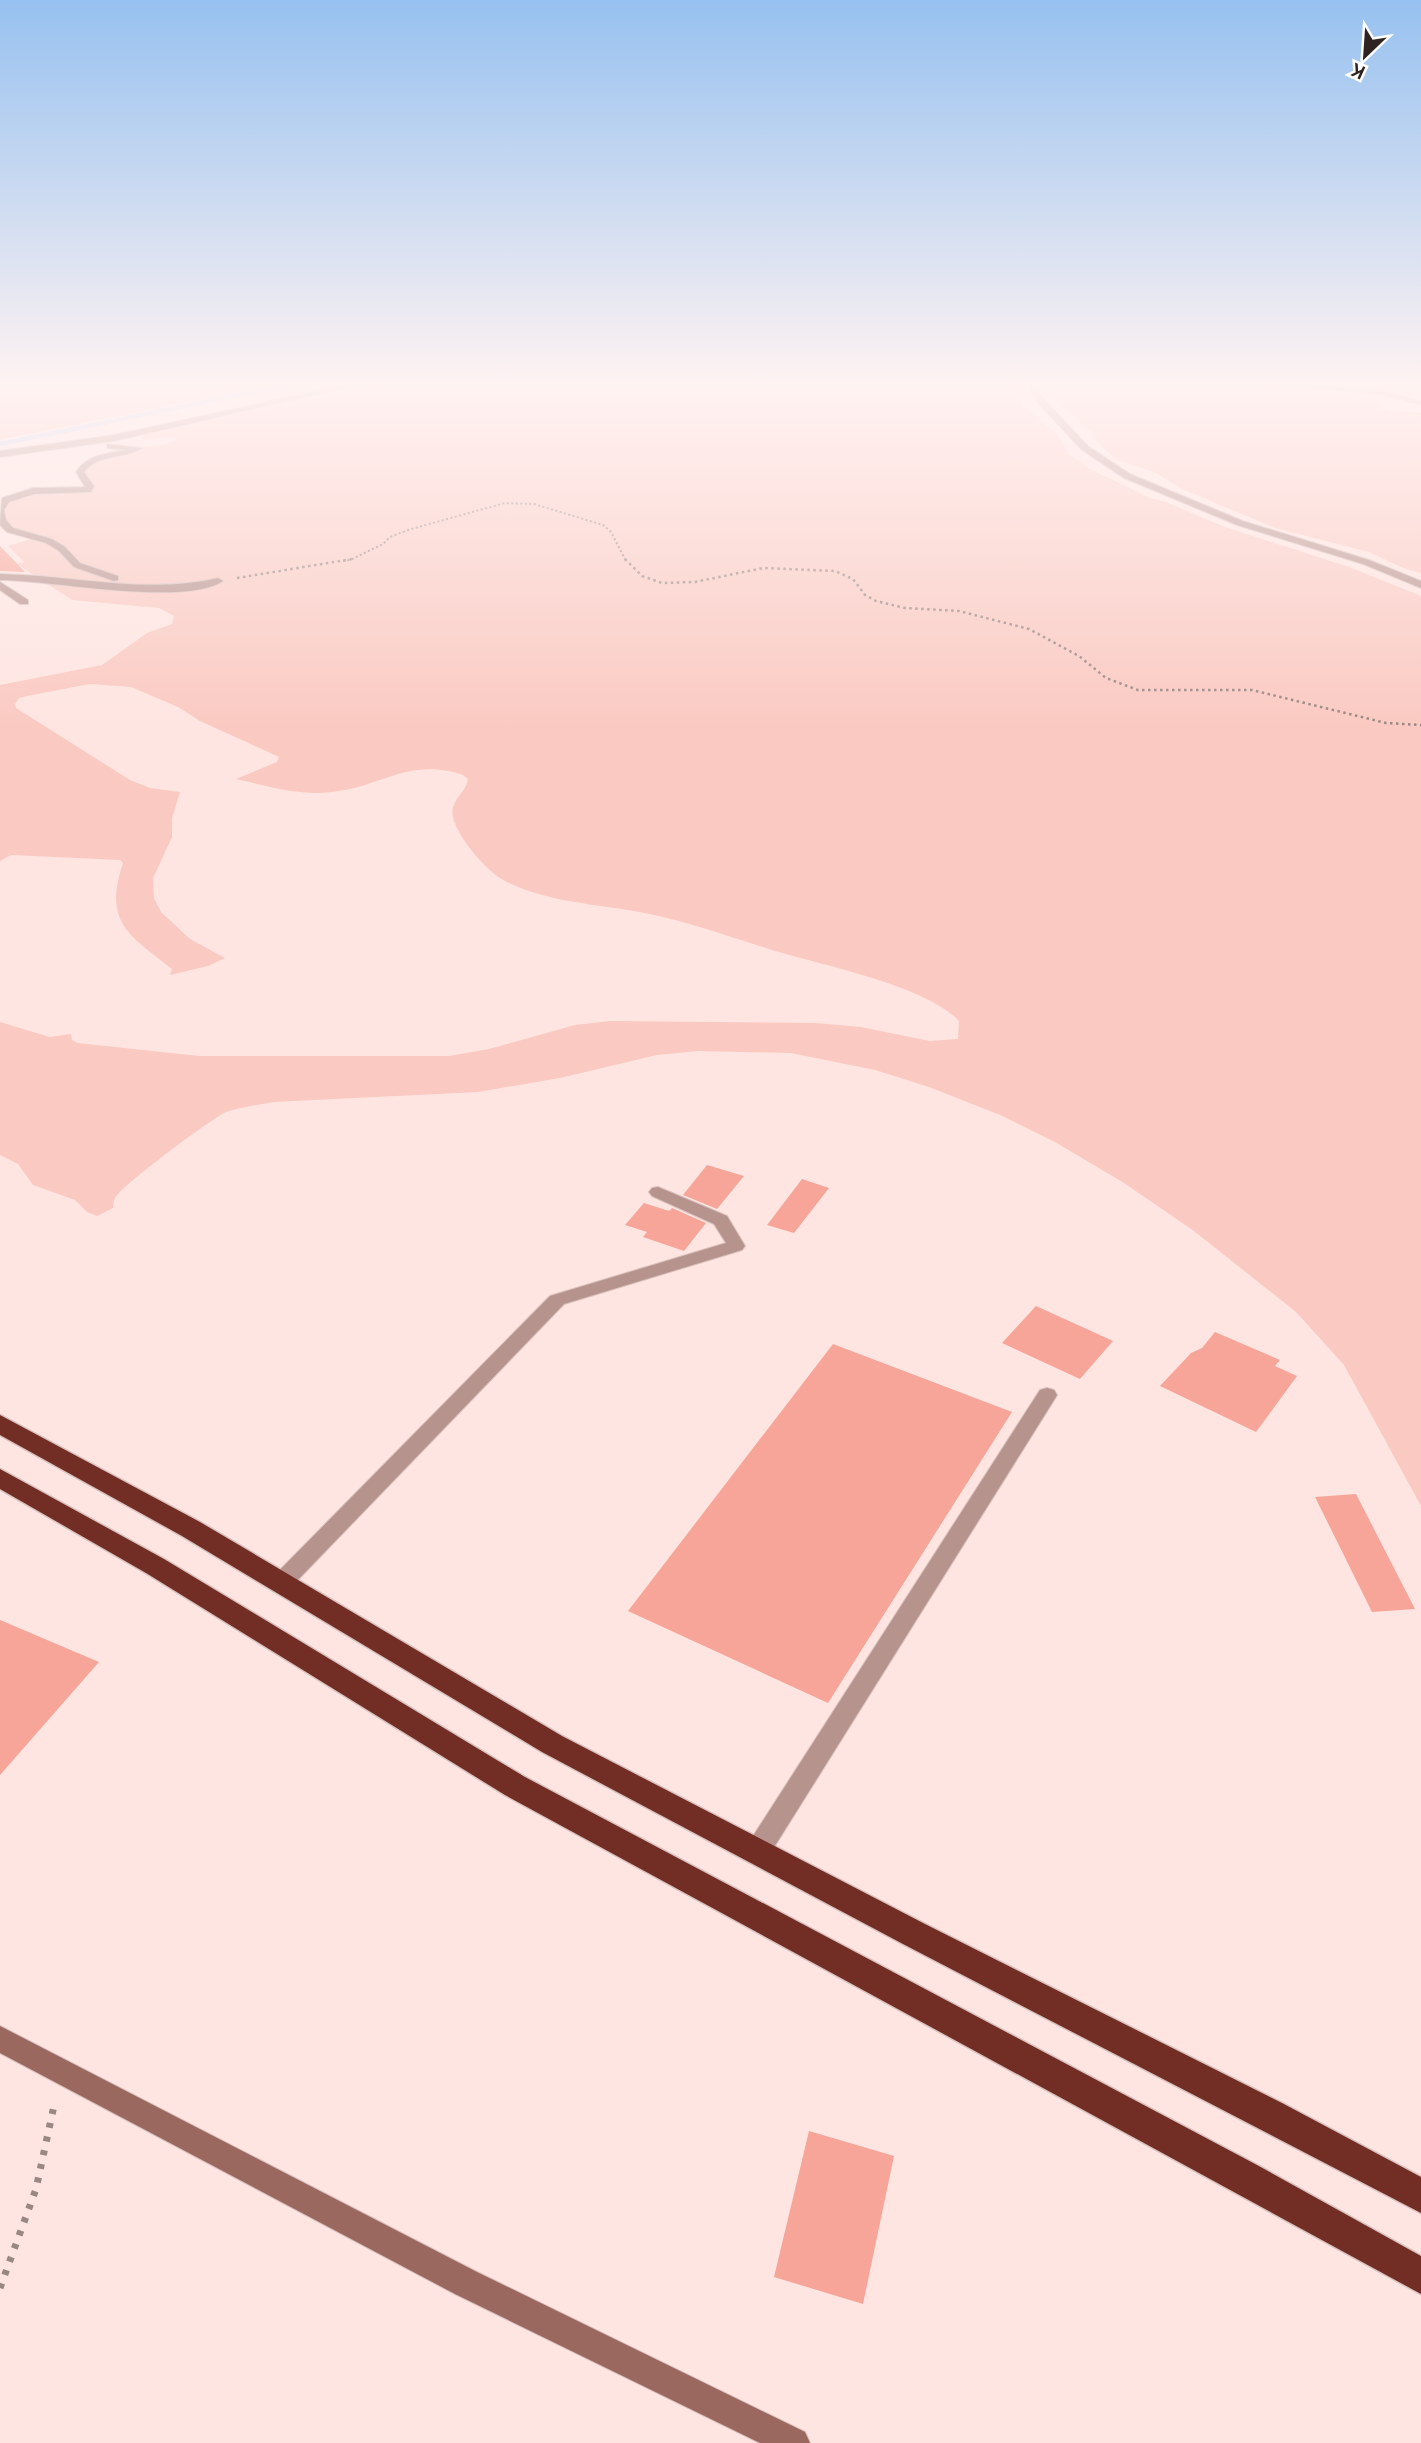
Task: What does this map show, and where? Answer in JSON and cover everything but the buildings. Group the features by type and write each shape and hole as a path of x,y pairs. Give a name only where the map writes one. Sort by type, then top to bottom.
{"highway":[{"path":"0,1424 281,1583 552,1744 1270,2115 1421,2196"},
{"path":"0,1478 166,1573 515,1786 1245,2177 1421,2276"}],"main road":[{"path":"0,2039 62,2069 466,2283 794,2443"}],"street":[{"path":"1180,498 1240,523 1366,562 1421,585"},
{"path":"0,510 1,521 7,528 49,541 84,569 124,581 172,588"},
{"path":"0,577 39,576 105,586 172,588 203,586 218,581"},
{"path":"0,585 24,602"},
{"path":"281,1583 557,1300 736,1246 721,1220 658,1192"},
{"path":"757,1852 1047,1395"}],"path":[{"path":"218,581 297,566 350,560 383,544 390,537 411,529 505,503 534,505 603,525 611,533 618,550 629,565 642,576 662,583 695,582 763,568 835,571 853,579 864,595 876,601 905,608 959,611 1029,629 1079,656 1106,678 1138,690 1252,690 1386,723 1421,725"},
{"path":"0,2288 36,2189 62,2069"}],"shaded area":[{"path":"12,498 1150,498 1222,526 1349,567 1421,596 1421,1506 1344,1365 1296,1312 1194,1231 1124,1183 1055,1142 1000,1115 929,1087 875,1070 791,1053 699,1051 657,1055 560,1078 478,1092 274,1102 226,1112 217,1117 149,1167 121,1191 114,1199 113,1208 97,1216 87,1212 75,1200 33,1185 18,1164 0,1155 0,1022 50,1037 71,1034 72,1040 78,1043 199,1056 449,1056 489,1049 575,1025 610,1021 816,1023 861,1027 930,1041 958,1039 959,1021 943,1008 922,997 871,978 686,923 652,914 552,897 505,881 474,853 456,825 452,811 467,784 468,779 463,775 426,769 332,792 283,790 236,779 277,762 279,757 131,687 90,684 19,698 15,704 16,708 130,780 150,788 180,792 172,818 172,837 153,878 154,898 161,912 190,939 225,958 208,966 170,975 172,969 132,936 118,914 116,900 123,863 120,860 11,855 0,861 0,685 102,665 147,633 172,624 174,616 159,608 72,600 17,564 24,562 8,546 35,538 14,532 1,521 2,504"},
{"path":"1203,498 1421,498 1421,573 1403,568 1369,552 1275,528"}]}
